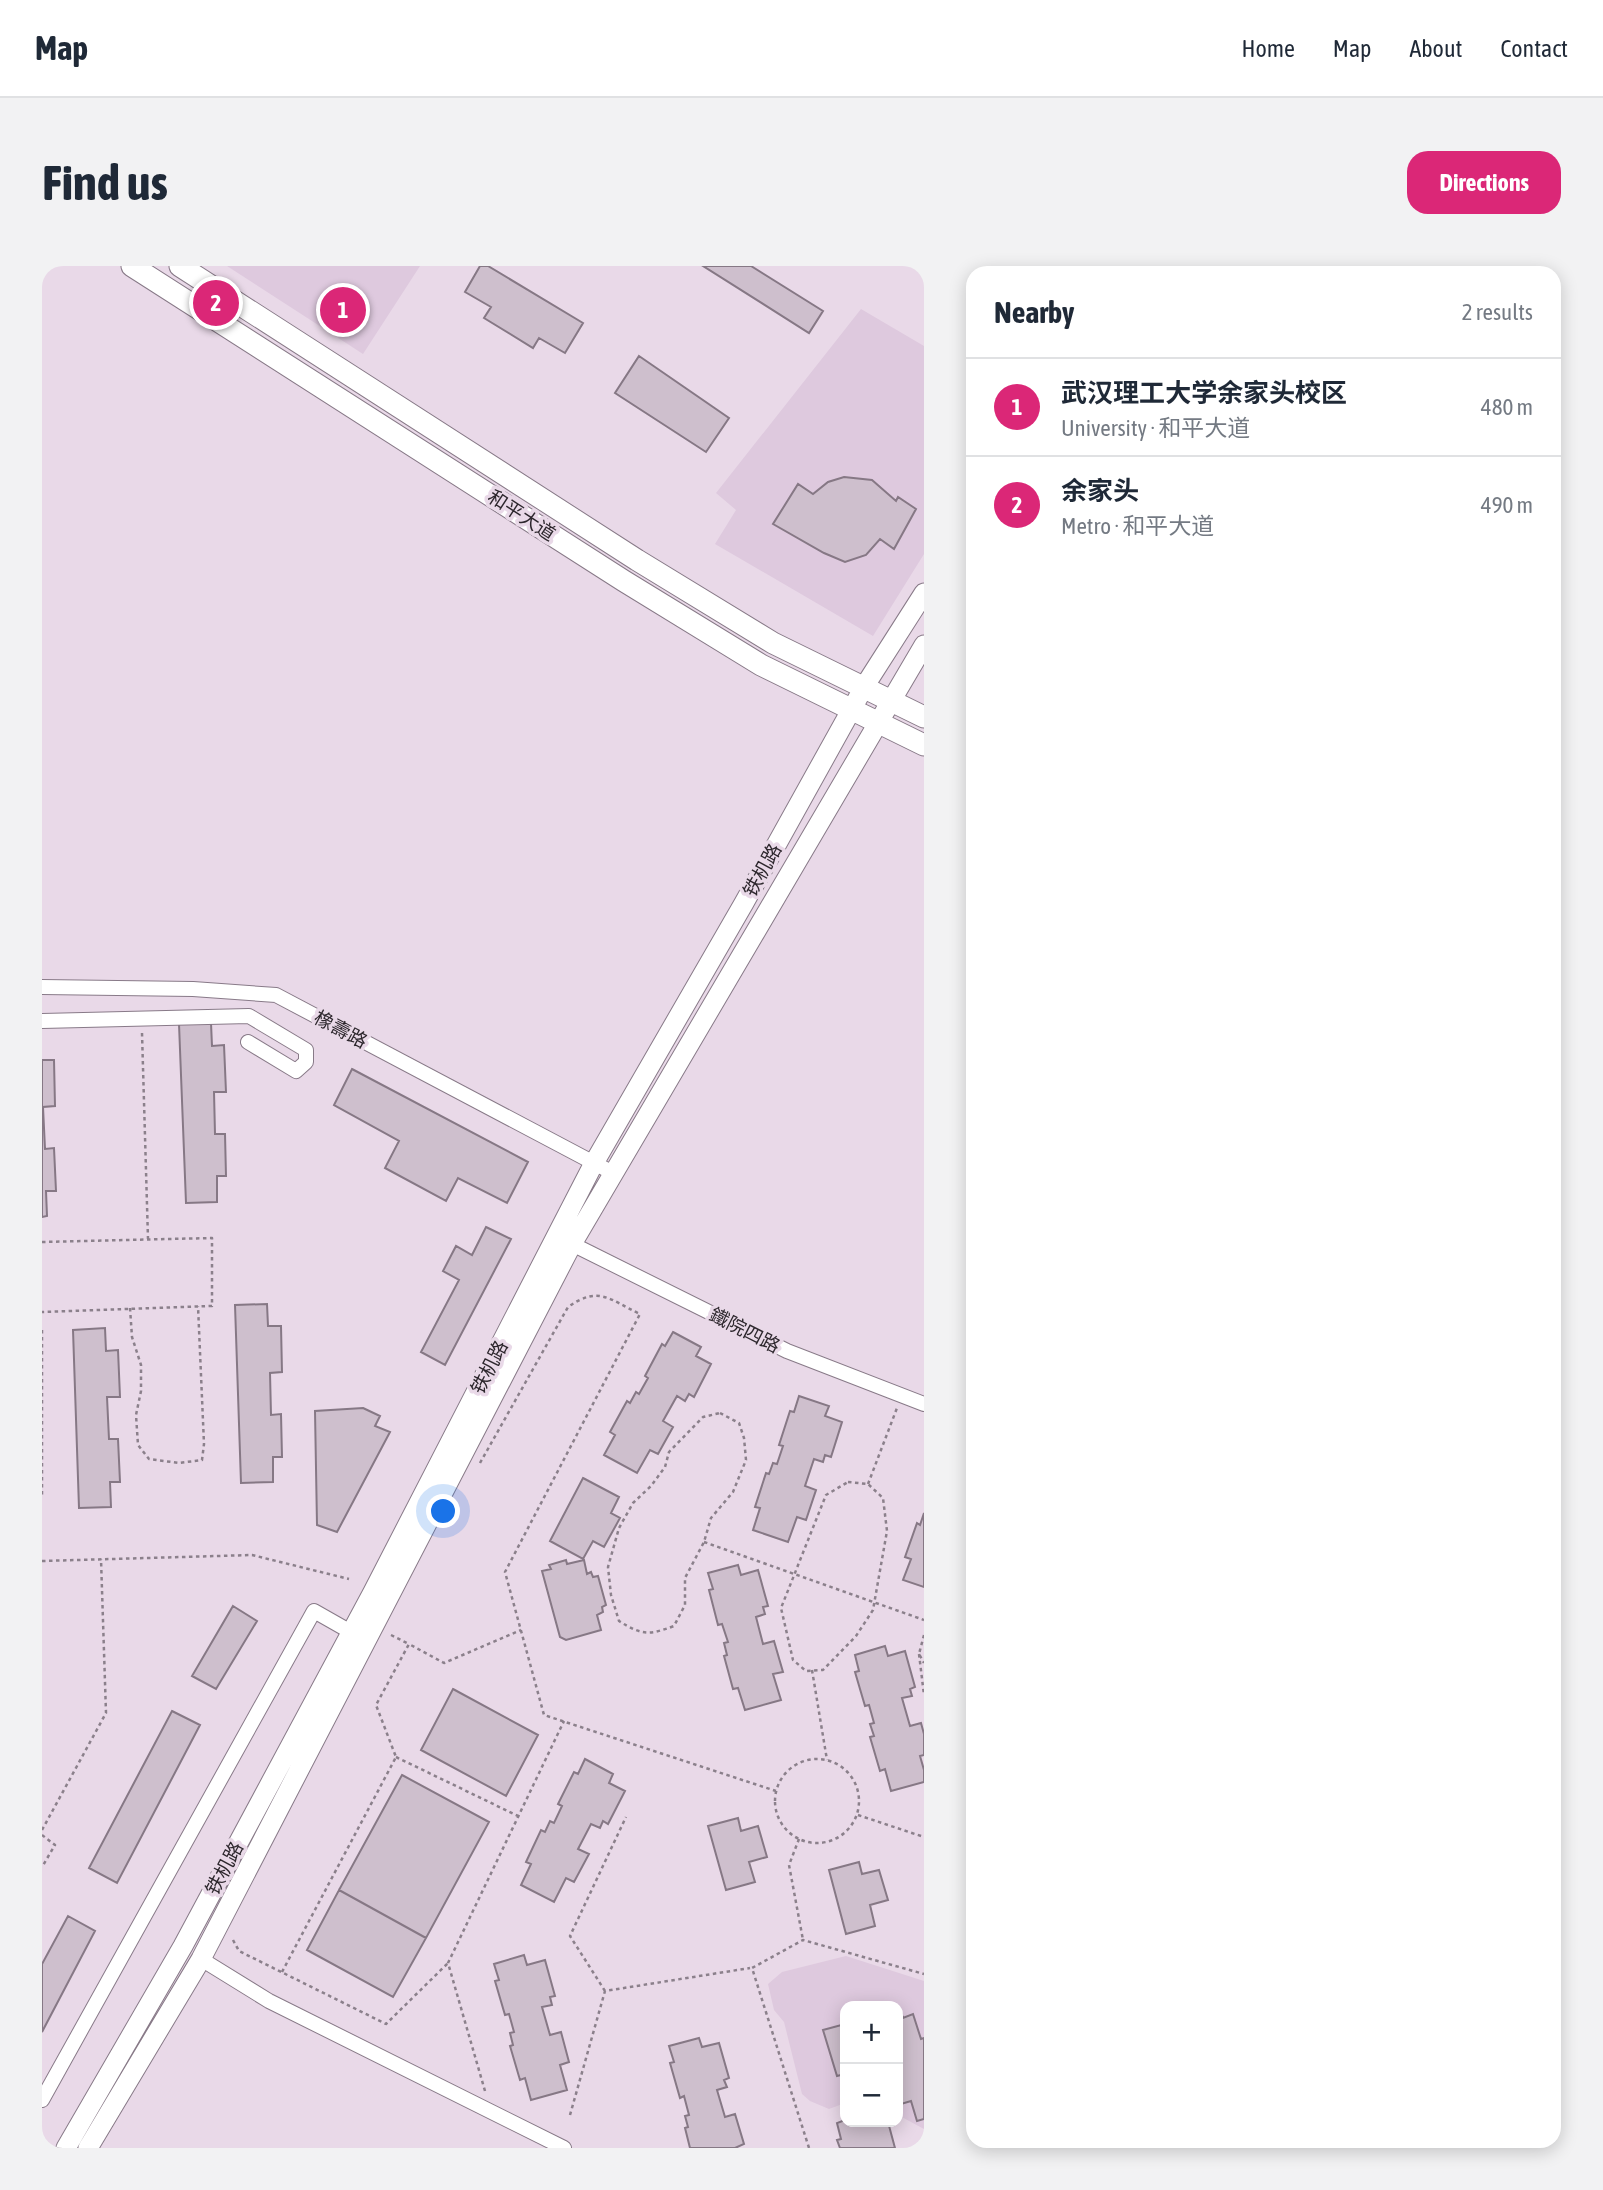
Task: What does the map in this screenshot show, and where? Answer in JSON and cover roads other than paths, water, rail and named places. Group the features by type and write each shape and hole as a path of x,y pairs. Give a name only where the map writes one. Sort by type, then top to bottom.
{"main road":[{"name":"和平大道","path":"132,266 761,665 924,745"},
{"name":"和平大道","path":"180,266 773,643 924,717"},
{"name":"铁机路","path":"88,2148 201,1959 357,1636 594,1163 744,903 864,687 924,593"},
{"name":"铁机路","path":"66,2148 357,1636 388,1600 572,1244 924,645"}],"street":[{"name":"橡壽路","path":"42,988 193,989 276,995 613,1173"},
{"path":"42,1021 249,1016 306,1050 306,1062 296,1071 248,1042"},
{"name":"鐵院四路","path":"572,1244 787,1352 924,1404"},
{"path":"42,2100 314,1611 357,1636"},
{"path":"201,1959 269,2001 564,2148"}],"place":[{"name":"余家头","path":"216,303"},
{"name":"武汉理工大学余家头校区","path":"343,310"}]}
